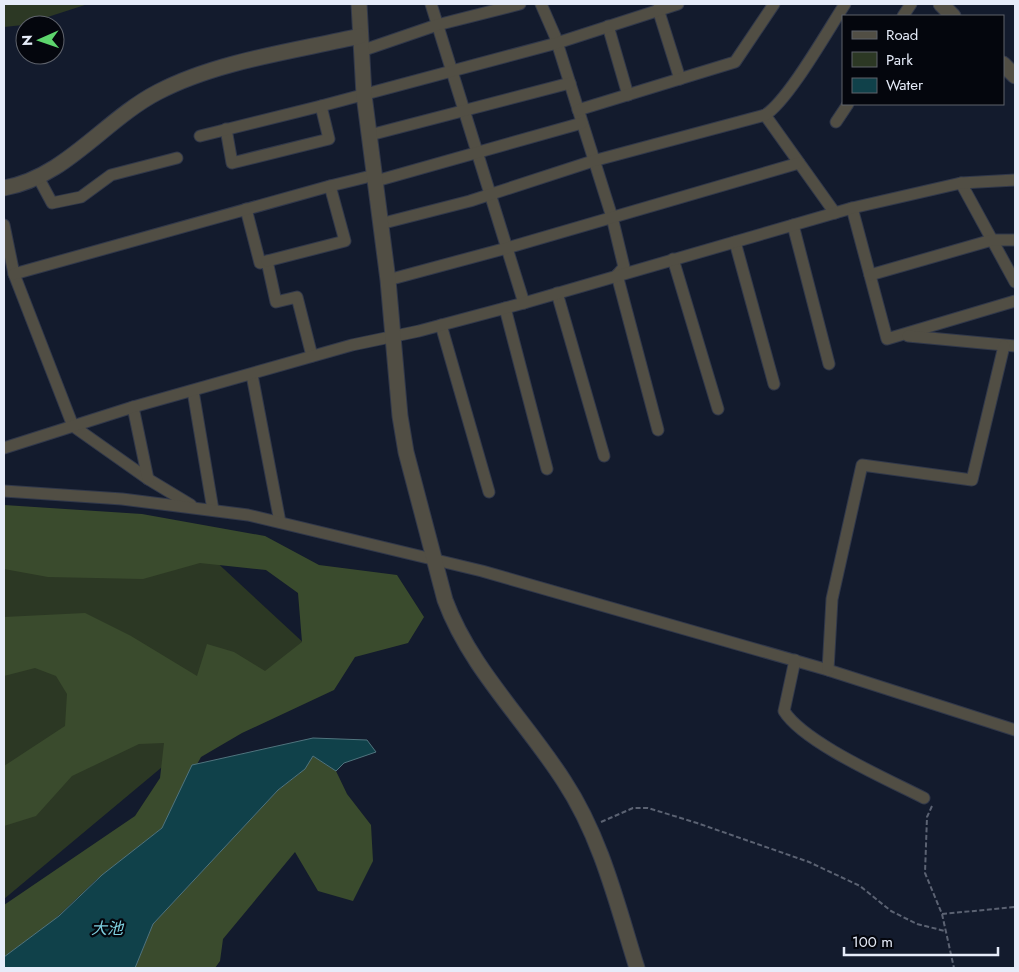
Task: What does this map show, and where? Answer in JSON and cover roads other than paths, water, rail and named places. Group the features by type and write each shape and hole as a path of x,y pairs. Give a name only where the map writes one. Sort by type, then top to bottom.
{"street":[{"path":"431,4 524,304"},
{"path":"4,188 38,177 73,155 130,109 180,81 215,69 360,43 520,4"},
{"path":"541,4 557,43 612,217 624,266 617,275"},
{"path":"200,136 452,72 557,43 678,4"},
{"path":"578,110 735,62 774,4"},
{"path":"380,224 490,194 593,161 765,115 773,110 786,94 845,4"},
{"path":"904,15 911,4"},
{"path":"941,4 952,15"},
{"path":"363,5 360,43 364,95 388,280 400,416 406,452 433,558 445,600 459,634 474,658 564,781 590,827 606,870 637,968"},
{"path":"658,9 680,79"},
{"path":"608,26 628,95"},
{"path":"1004,65 1015,76"},
{"path":"370,135 570,83"},
{"path":"836,122 847,105"},
{"path":"226,129 232,163 329,139 322,106"},
{"path":"765,115 835,213"},
{"path":"14,274 330,186 375,178 477,153 582,123"},
{"path":"38,177 52,203 81,197 111,175 177,158"},
{"path":"388,280 507,248 799,163"},
{"path":"4,448 133,407 252,375 312,356 524,304 617,275 852,208 961,183 1015,180"},
{"path":"961,183 1015,282"},
{"path":"246,209 260,263 345,241 330,186"},
{"path":"852,208 887,339 1015,301"},
{"path":"4,225 14,274 73,426 148,479 194,507"},
{"path":"793,225 829,364"},
{"path":"870,275 992,240 1015,240"},
{"path":"735,242 774,384"},
{"path":"673,259 718,409"},
{"path":"267,261 276,302 297,297 312,356"},
{"path":"617,275 658,430"},
{"path":"557,293 604,456"},
{"path":"505,308 547,469"},
{"path":"441,325 489,492"},
{"path":"828,670 832,599 862,465 972,480 1010,346 900,336"},
{"path":"252,375 280,522"},
{"path":"193,391 213,510"},
{"path":"133,407 148,479"},
{"path":"4,491 122,499 194,507 280,522 433,558 795,660 1015,730"},
{"path":"795,660 784,711 790,720 828,748 929,799"}],"water":[{"name":"大池","path":"313,738 367,740 376,752 344,763 336,771 313,756 305,769 278,790 153,924 135,968 4,968 4,957 59,916 102,875 162,828 192,765"}]}
